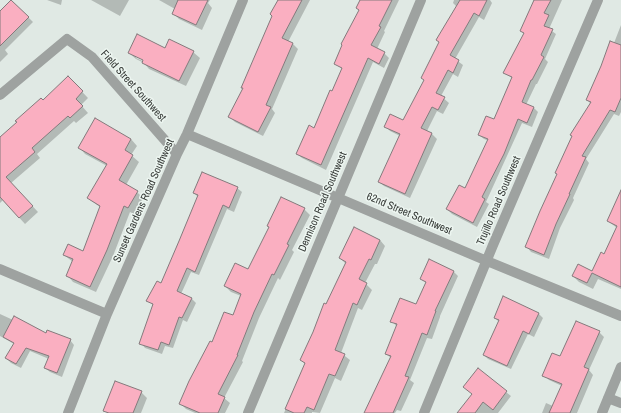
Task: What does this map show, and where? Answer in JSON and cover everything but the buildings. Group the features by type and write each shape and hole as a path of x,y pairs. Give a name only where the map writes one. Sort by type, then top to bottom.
{"street":[{"name":"Sunset Gardens Road Southwest","path":"68,413 107,314 187,134 243,0"},
{"name":"Dennison Road Southwest","path":"248,413 421,0"},
{"name":"Trujillo Road Southwest","path":"424,413 598,0"},
{"name":"Field Street Southwest","path":"0,95 67,39 92,57 177,154"},
{"name":"62nd Street Southwest","path":"187,134 621,316"},
{"path":"0,269 107,314"},
{"path":"602,413 621,367"},
{"path":"608,398 621,403"}]}
